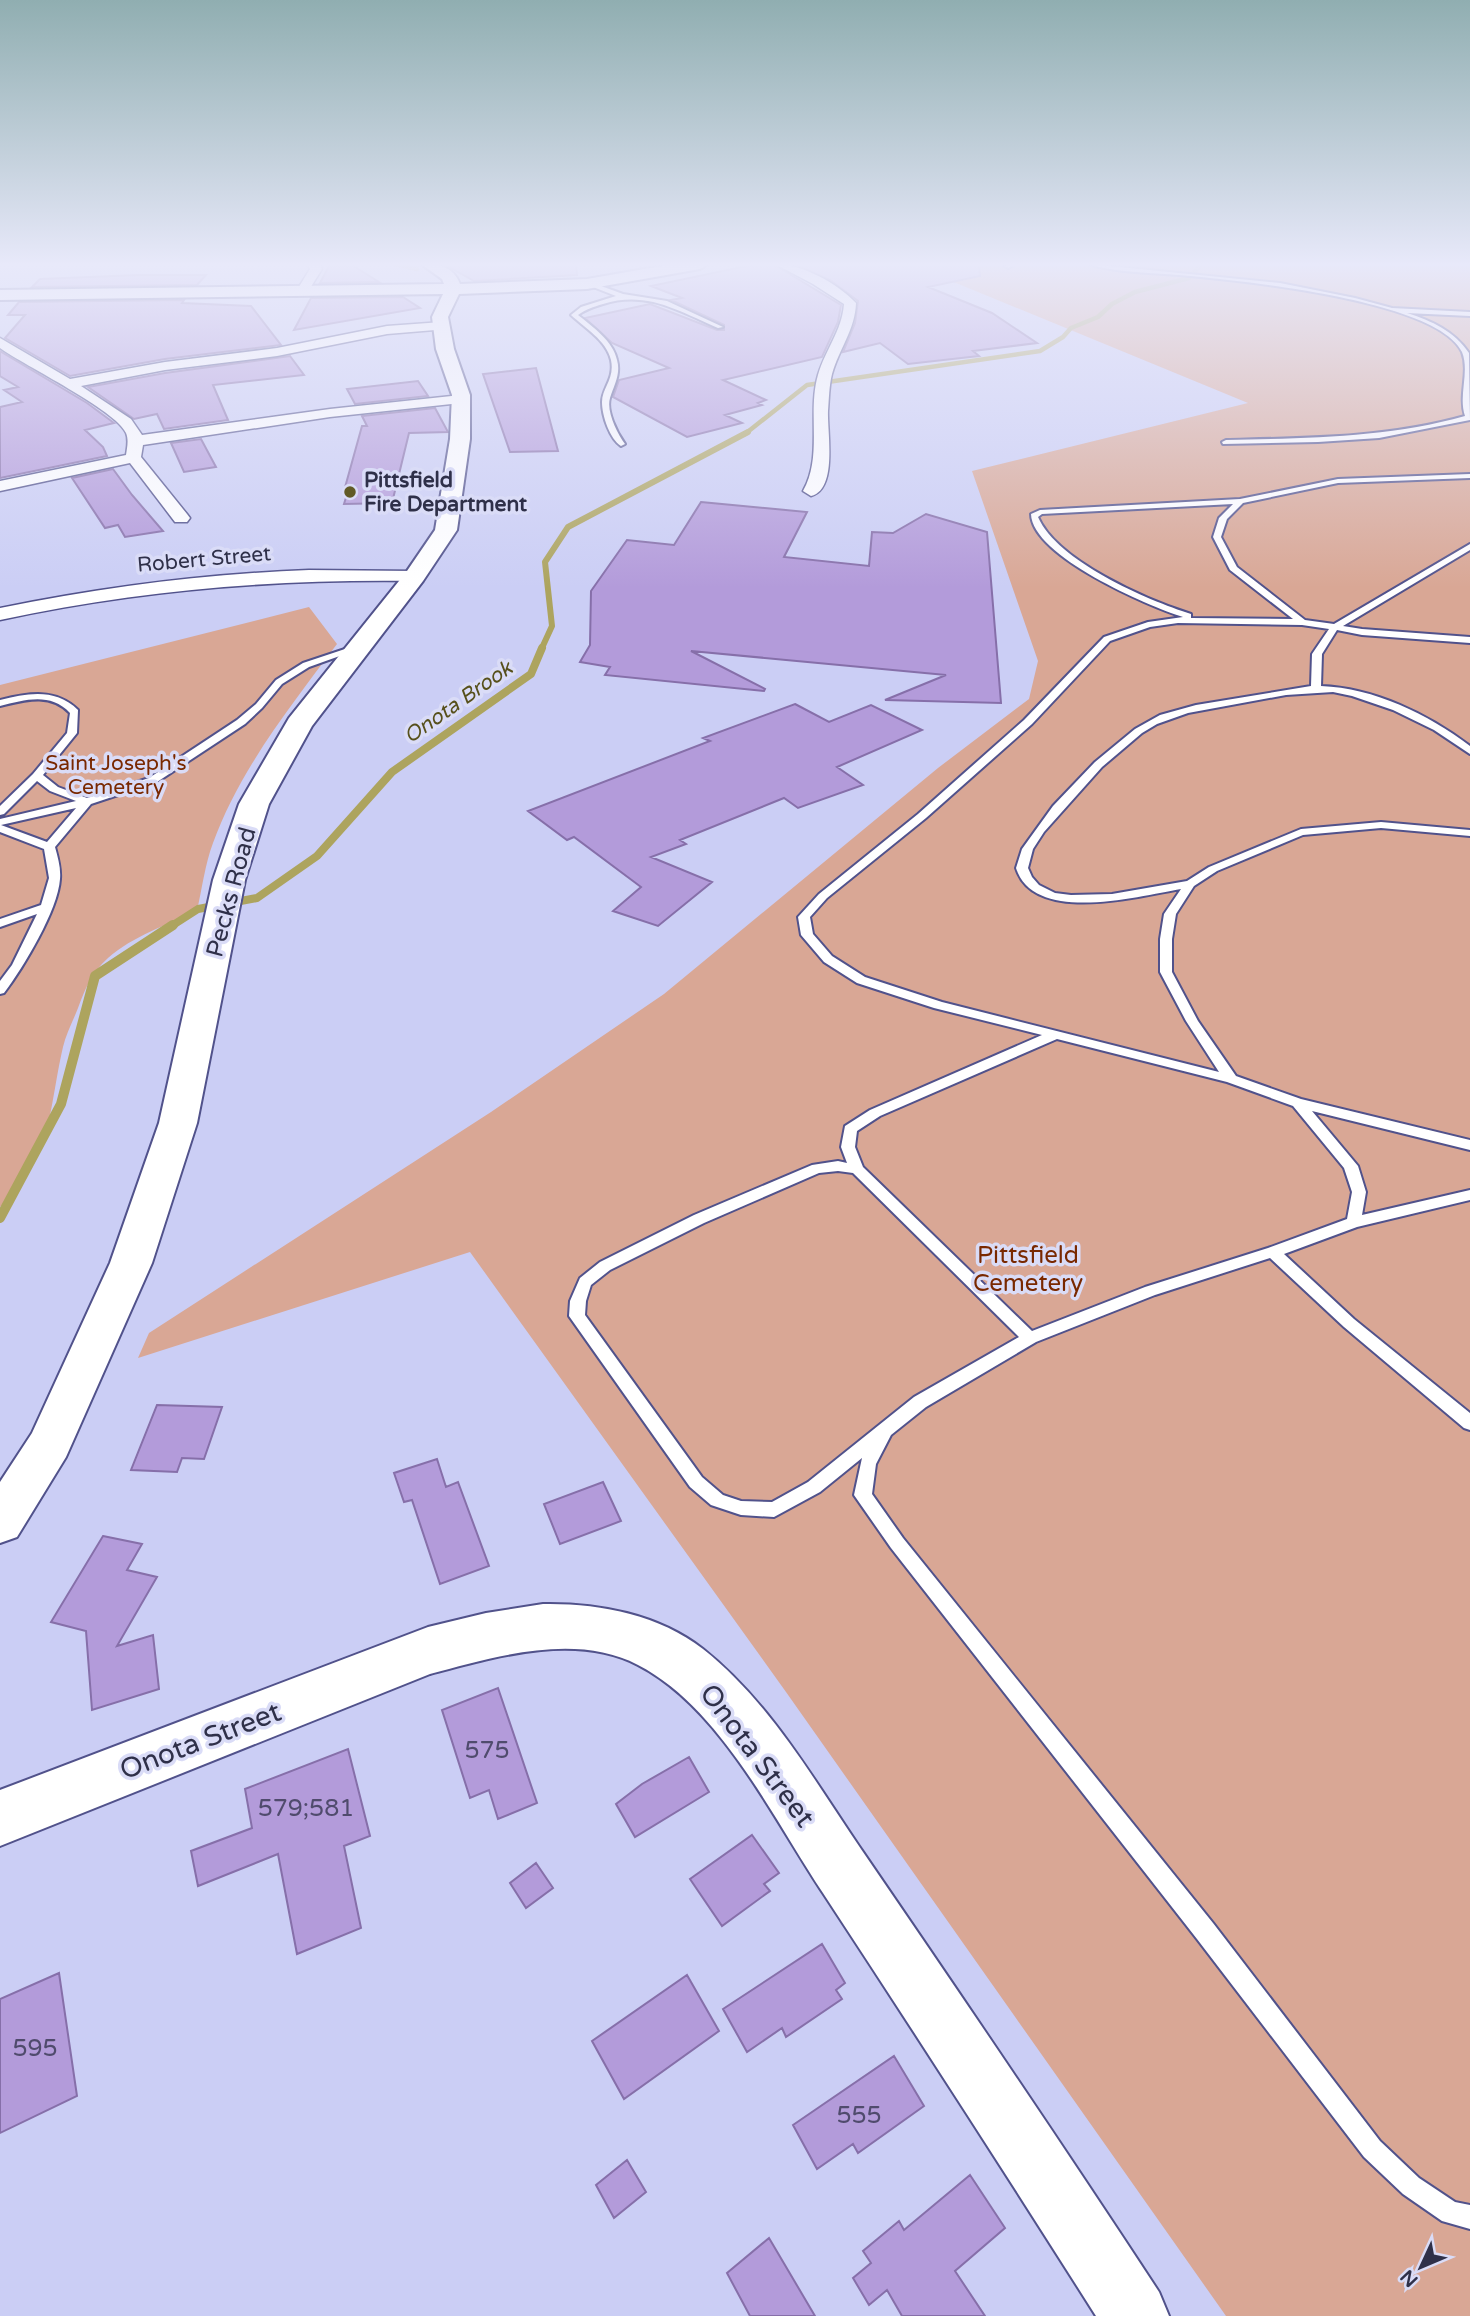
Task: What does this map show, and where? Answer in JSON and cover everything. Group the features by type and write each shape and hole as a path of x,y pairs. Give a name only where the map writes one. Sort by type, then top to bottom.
{"street":[{"path":"47,372 132,428 135,441 133,458"},
{"path":"66,384 132,372"},
{"name":"Pecks Road","path":"0,1522 50,1444 131,1263 178,1123 223,908 254,804 299,724 415,576 446,530 460,439 461,399 452,372"},
{"path":"811,491 819,480 823,462 820,427 824,382 828,372"},
{"path":"135,441 330,412 461,399"},
{"path":"0,486 133,458"},
{"path":"133,458 181,518"},
{"name":"Robert Street","path":"0,614 134,588 233,578 326,573 415,576"},
{"name":"Onota Street","path":"0,1818 428,1651 478,1638 529,1628 566,1626 608,1629 657,1648 699,1676 753,1739 940,2014 1135,2316"}],"lane":[{"path":"615,372 605,401 613,432 621,444"},
{"path":"1226,442 1385,436 1439,426 1469,417 1466,389 1469,372"},
{"path":"1196,619 1143,602 1103,581 1047,539 1034,516 1041,512 1240,501 1338,481 1470,476"},
{"path":"1240,501 1223,518 1217,537 1233,568 1303,622"},
{"path":"1316,688 1317,654 1335,627 1470,546"},
{"path":"1470,640 1362,632 1303,622 1196,619 1148,625 1107,639 1028,722 922,816 823,896 804,917 807,935 828,960 861,980 938,1005 1231,1079 1298,1102 1470,1145"},
{"path":"0,822 87,802 153,780 241,722 279,682 306,665 358,648"},
{"path":"1190,884 1079,899 1057,897 1038,890 1027,880 1021,867 1027,845 1082,782 1132,734 1185,709 1316,688 1354,694 1393,707 1430,725 1470,751"},
{"path":"0,703 28,696 56,697 68,703 75,712 72,733 37,776 0,813"},
{"path":"37,776 54,789 87,802"},
{"path":"49,847 87,802"},
{"path":"1231,1079 1192,1021 1166,972 1166,939 1170,914 1190,884 1213,869 1301,832 1381,825 1470,833"},
{"path":"0,828 49,847"},
{"path":"0,990 18,966 57,883 56,868 49,847"},
{"path":"0,923 46,907"},
{"path":"1030,1338 857,1169 848,1147 850,1129 875,1113 1057,1034"},
{"path":"1298,1102 1351,1166 1359,1192 1354,1222"},
{"path":"857,1169 838,1166 817,1168 699,1220 605,1266 585,1282 578,1301 577,1316 696,1482 717,1500 741,1508 774,1510 814,1487 920,1402 1030,1338 1150,1291 1273,1252 1354,1222 1470,1195"},
{"path":"1273,1252 1349,1323 1470,1423"},
{"path":"886,1430 868,1463 863,1495 897,1543 1205,1931 1372,2150 1411,2186 1450,2213 1470,2217"}],"green space":[{"name":"Pittsfield Cemetery","path":"1173,372 1470,372 1470,2316 1226,2316 786,1692 470,1252 138,1358 149,1333 491,1112 664,994 938,768 1029,699 1038,661 972,471 1248,403"},
{"name":"Saint Joseph's Cemetery","path":"309,607 337,644 268,739 237,790 210,851 197,911 128,943 102,963 90,981 64,1042 46,1133 39,1152 17,1189 0,1207 0,685"}],"building":[{"path":"0,372 35,372 87,403 114,423 85,430 103,447 107,456 0,478 0,407 22,402 4,390 18,387 0,376"},
{"path":"63,372 92,372 70,376"},
{"path":"302,372 304,375 213,385 228,420 164,429 157,414 134,419 88,387 165,373"},
{"path":"537,372 558,451 510,452 483,374"},
{"path":"652,372 757,372 723,380 766,400 758,403 762,405 725,415 742,423 687,437 613,397 619,380"},
{"path":"418,381 428,396 355,404 347,389"},
{"path":"435,408 448,432 409,433 392,503 344,504 348,491 344,491 362,426 367,426 362,416"},
{"path":"201,439 216,467 184,472 171,443"},
{"path":"113,469 163,531 125,537 118,525 105,528 72,478"},
{"path":"701,502 807,512 784,557 869,566 872,532 893,533 926,514 987,532 1001,703 885,700 946,675 691,651 765,689 764,691 605,675 610,667 580,662 590,645 591,591 627,540 674,545"},
{"path":"795,704 829,722 871,705 922,730 837,767 863,785 798,808 784,798 680,840 686,844 651,857 712,882 658,926 613,911 641,887 574,837 567,840 528,811 710,741 703,738"},
{"path":"157,1405 222,1407 204,1459 182,1458 177,1472 131,1470"},
{"path":"437,1459 446,1487 458,1482 489,1566 440,1584 412,1500 404,1502 394,1473"},
{"path":"603,1482 621,1521 560,1544 544,1504"},
{"path":"103,1536 142,1544 127,1570 157,1577 117,1646 153,1635 159,1689 92,1710 86,1631 51,1622"},
{"path":"498,1688 537,1803 498,1819 489,1790 470,1798 442,1710"},
{"path":"348,1749 370,1836 344,1846 361,1928 297,1954 278,1854 198,1886 191,1851 252,1828 245,1789"},
{"path":"689,1757 709,1792 635,1837 616,1804 642,1784"},
{"path":"752,1835 779,1873 764,1884 770,1891 722,1926 690,1879"},
{"path":"536,1863 553,1888 526,1908 510,1883"},
{"path":"822,1944 845,1983 836,1990 842,1999 786,2037 782,2028 747,2052 723,2009"},
{"path":"59,1973 77,2096 0,2133 0,1999"},
{"path":"687,1975 719,2031 624,2099 592,2041"},
{"path":"894,2056 924,2106 858,2153 853,2144 817,2169 793,2125"},
{"path":"627,2160 646,2192 614,2218 596,2185"},
{"path":"970,2175 1005,2228 955,2271 985,2316 902,2316 887,2290 869,2305 853,2278 871,2263 863,2251 899,2221 904,2230"},
{"path":"769,2238 815,2316 750,2316 727,2273"}],"waterway":[{"name":"Onota Brook","path":"747,433 807,385 896,372"},
{"name":"Onota Brook","path":"541,650 552,626 545,562 568,527 747,433"},
{"name":"Onota Brook","path":"170,927 198,909 257,898 317,856 392,772 531,674 542,648"},
{"name":"Onota Brook","path":"0,1218 61,1104 95,976 173,925"}],"place":[{"name":"Pittsfield Fire Department","path":"350,492"}]}
